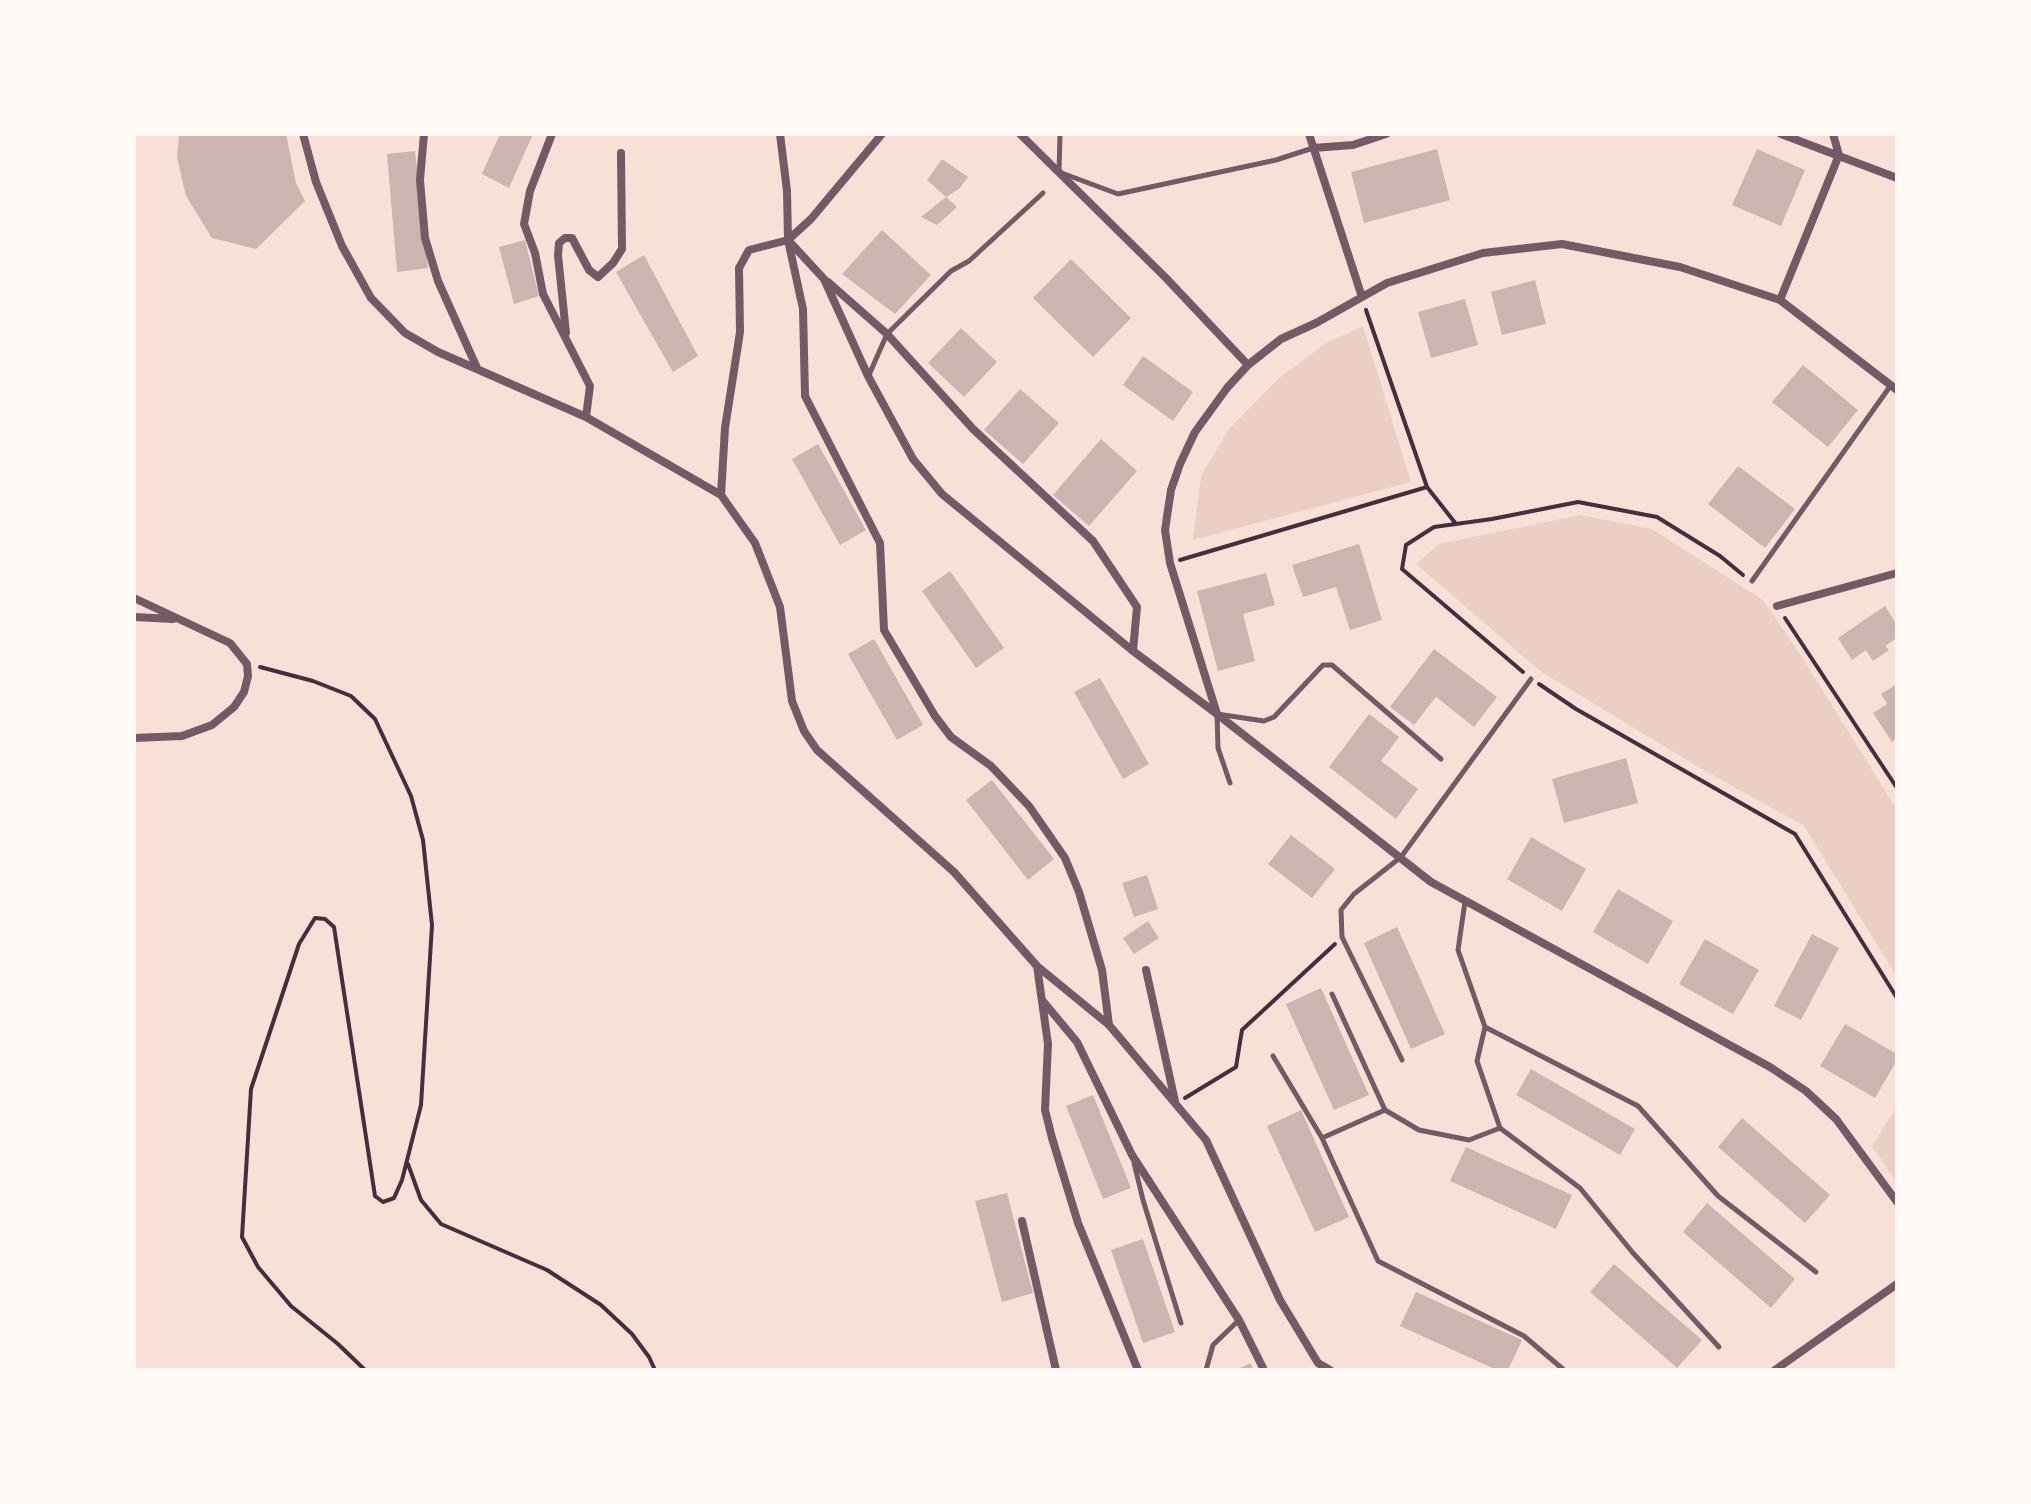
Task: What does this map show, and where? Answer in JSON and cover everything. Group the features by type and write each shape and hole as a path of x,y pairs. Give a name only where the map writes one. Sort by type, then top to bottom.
{"street":[{"path":"303,134 316,182 342,246 371,298 405,333 586,417 721,495 755,543 780,607 792,701 804,731 817,750 954,872 1037,966 1109,1025 1206,1140 1280,1300 1318,1366 1330,1370"},
{"path":"424,134 420,180 425,238 438,281 477,368"},
{"path":"552,134 530,191 524,224 535,253 543,294 590,386 586,417"},
{"path":"780,134 787,191 788,240 803,309 805,396 880,543 884,630 935,716 951,737 991,766 1029,806 1065,858 1079,892 1102,970 1109,1025"},
{"path":"721,495 725,428 740,332 739,268 749,250 788,240 811,219 882,134"},
{"path":"1020,134 1166,278 1248,365"},
{"path":"1309,134 1362,297"},
{"path":"1313,148 1353,145 1386,134"},
{"path":"1781,134 1897,178"},
{"path":"1780,300 1839,155 1833,134"},
{"path":"567,342 559,243 565,238 572,238 589,270 598,277 613,263 622,249 621,153"},
{"path":"788,240 824,279 887,334 973,429 1093,541 1137,607 1133,651"},
{"path":"1217,714 1170,563 1165,530 1171,490 1180,464 1195,432 1248,365 1281,339 1387,283 1483,253 1562,244 1680,267 1780,300 1894,388"},
{"path":"824,279 868,376 913,459 942,494 1133,651 1431,882 1770,1067 1806,1091 1836,1119 1897,1202"},
{"path":"1777,606 1897,573"},
{"path":"134,598 230,643 247,664 248,676 244,692 234,707 212,725 182,736 134,738"},
{"path":"134,617 178,620"},
{"path":"1037,966 1048,1044 1045,1110 1078,1223 1138,1370"},
{"path":"1146,970 1176,1105"},
{"path":"1042,1000 1077,1042 1132,1155 1239,1320 1264,1370"},
{"path":"1022,1221 1056,1370"},
{"path":"1775,1370 1897,1284"}],"lane":[{"path":"1060,134 1059,172 1118,194 1276,160 1313,148"},
{"path":"868,376 887,334 951,271 969,261 1043,193"},
{"path":"1752,581 1894,388"},
{"path":"1230,783 1218,748 1217,714 1264,721 1274,717 1323,665 1332,665 1441,759"},
{"path":"1402,1060 1342,937 1341,910 1346,902 1401,857 1531,679"},
{"path":"1465,902 1458,950 1485,1027 1477,1061 1500,1128 1580,1188 1633,1253 1719,1347"},
{"path":"1332,994 1385,1110 1419,1130 1469,1140 1500,1128"},
{"path":"1485,1027 1638,1106 1718,1196 1816,1272"},
{"path":"1273,1056 1322,1138 1378,1261 1524,1336 1564,1370"},
{"path":"1322,1138 1385,1110"},
{"path":"1132,1155 1181,1323"},
{"path":"1206,1370 1213,1345 1239,1320"}],"path":[{"path":"1362,297 1427,487 1456,524"},
{"path":"1170,563 1427,487"},
{"path":"1752,581 1720,556 1657,517 1578,502 1434,527 1406,545 1402,569 1531,679 1576,709 1795,834 1897,998"},
{"path":"1777,606 1897,788"},
{"path":"247,664 313,681 351,696 375,719 411,796 423,840 432,925 421,1105 402,1180 394,1198 383,1202 375,1196 334,927 325,919 315,918 299,944 251,1089 242,1237 258,1267 291,1306 365,1370"},
{"path":"1176,1105 1236,1067 1242,1030 1342,937"},
{"path":"407,1162 421,1200 441,1224 547,1270 601,1305 632,1334 655,1370"}],"shaded area":[{"path":"1363,326 1411,482 1193,540 1201,476 1229,429 1279,378 1326,343"},
{"path":"1580,515 1652,529 1763,600 1897,810 1897,977 1804,826 1700,768 1540,671 1416,564 1439,544"},
{"path":"1897,1108 1897,1183 1872,1146"}],"building":[{"path":"179,134 286,134 296,183 305,201 256,249 212,238 186,196 177,157"},
{"path":"500,134 533,134 509,188 482,174"},
{"path":"1437,149 1450,200 1364,223 1351,172"},
{"path":"1757,149 1805,170 1781,226 1732,205"},
{"path":"415,151 428,268 397,272 387,154"},
{"path":"942,159 968,177 959,189 946,197 927,180"},
{"path":"946,197 957,207 937,225 921,217"},
{"path":"882,230 931,275 895,314 842,274"},
{"path":"525,240 539,296 514,304 499,247"},
{"path":"644,255 698,356 673,372 616,272"},
{"path":"1071,259 1131,318 1093,357 1033,298"},
{"path":"1535,280 1546,324 1502,335 1491,292"},
{"path":"1465,299 1478,345 1431,358 1418,312"},
{"path":"961,328 997,362 964,397 928,363"},
{"path":"1143,356 1193,392 1173,421 1123,385"},
{"path":"1803,365 1858,410 1828,447 1772,402"},
{"path":"1020,389 1059,423 1023,464 984,430"},
{"path":"1101,439 1137,471 1089,526 1053,495"},
{"path":"818,444 866,530 840,545 792,459"},
{"path":"1738,466 1795,509 1765,548 1708,504"},
{"path":"1359,544 1382,620 1350,630 1336,587 1303,597 1292,565"},
{"path":"950,571 1004,648 976,668 922,591"},
{"path":"1266,573 1275,605 1243,614 1255,661 1218,671 1197,591"},
{"path":"1885,606 1897,625 1897,638 1885,646 1889,650 1873,661 1866,650 1852,660 1838,638"},
{"path":"874,639 923,725 897,740 848,654"},
{"path":"1434,649 1497,697 1474,727 1436,697 1414,725 1390,707"},
{"path":"1100,678 1149,764 1123,779 1074,692"},
{"path":"1897,684 1897,738 1892,742 1873,713 1887,704 1881,694"},
{"path":"1369,714 1399,737 1381,761 1418,789 1396,819 1329,767"},
{"path":"1626,758 1638,803 1564,823 1552,779"},
{"path":"992,780 1054,859 1028,880 966,800"},
{"path":"1291,835 1335,869 1312,898 1268,864"},
{"path":"1531,837 1586,869 1562,911 1507,879"},
{"path":"1147,875 1158,909 1134,917 1122,883"},
{"path":"1618,889 1673,921 1648,964 1593,932"},
{"path":"1148,921 1159,938 1134,954 1123,938"},
{"path":"1397,927 1445,1034 1411,1049 1364,943"},
{"path":"1812,934 1839,948 1801,1020 1774,1006"},
{"path":"1705,939 1759,970 1733,1014 1679,984"},
{"path":"1321,988 1369,1095 1334,1110 1286,1004"},
{"path":"1845,1024 1897,1054 1897,1060 1875,1098 1820,1066"},
{"path":"1531,1069 1635,1129 1620,1155 1516,1095"},
{"path":"1093,1095 1131,1188 1103,1199 1066,1106"},
{"path":"1301,1110 1349,1217 1315,1232 1267,1126"},
{"path":"1742,1118 1830,1195 1805,1223 1718,1147"},
{"path":"1466,1147 1572,1195 1556,1229 1450,1181"},
{"path":"1007,1193 1033,1293 1002,1302 975,1201"},
{"path":"1707,1203 1795,1279 1771,1308 1683,1232"},
{"path":"1143,1239 1175,1332 1143,1343 1111,1250"},
{"path":"1614,1264 1702,1340 1677,1368 1590,1292"},
{"path":"1416,1292 1522,1340 1508,1370 1497,1370 1400,1326"},
{"path":"1250,1363 1254,1370 1236,1370"}]}
